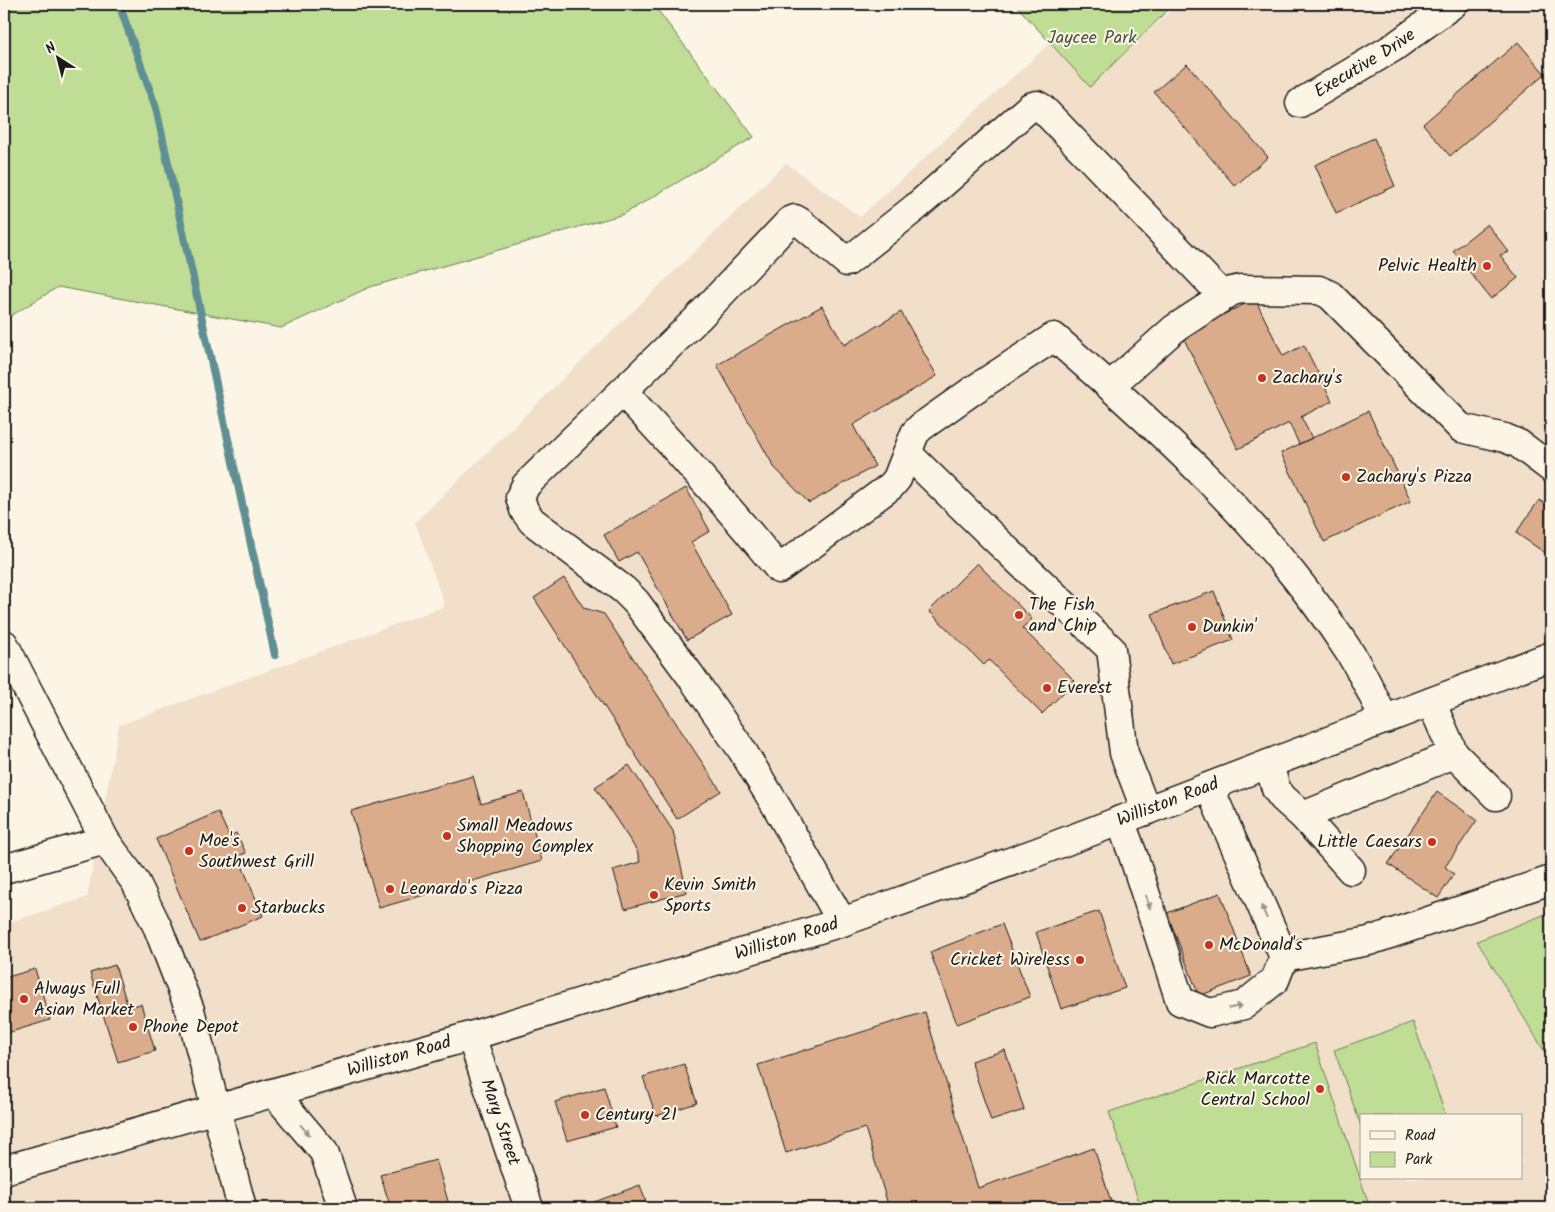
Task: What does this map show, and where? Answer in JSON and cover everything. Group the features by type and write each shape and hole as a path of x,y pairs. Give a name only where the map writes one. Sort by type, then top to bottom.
{"main road":[{"name":"Executive Drive","path":"1300,103 1394,47 1454,4"},
{"path":"842,922 742,750 690,675 636,602 624,590 532,521 524,510 520,497 526,485 698,318 790,221 795,218 847,262 916,207 1030,107 1037,105 1223,296"},
{"path":"1110,386 1174,329 1223,296 1241,289 1309,288 1330,295 1461,428 1505,438 1520,444 1551,468"},
{"path":"623,392 672,443 726,504 779,569 891,486 896,479 916,433 921,427 1054,337 1110,386 1218,489 1261,536 1312,598 1350,652 1386,720"},
{"path":"907,452 988,533 1111,649 1124,753 1146,811"},
{"path":"4,644 105,840 136,883 158,928 190,1010 242,1208"},
{"name":"Williston Road","path":"4,1170 470,1036 842,922 1027,856 1551,656"},
{"path":"1431,702 1454,754 1496,796"},
{"path":"1303,816 1454,754"},
{"path":"1269,764 1276,789 1351,870"},
{"path":"1120,820 1180,1001 1210,1013 1244,1005 1274,980 1284,957 1209,787"},
{"path":"4,869 105,840"},
{"path":"1284,957 1369,940 1551,880"},
{"name":"Mary Street","path":"470,1036 529,1208"},
{"path":"274,1092 324,1152 342,1208"}],"shaded area":[{"path":"1177,4 1551,4 1551,912 1477,942 1551,1062 1551,1208 4,1208 4,924 87,897 119,725 445,606 415,522 786,163 860,217 1050,43 1090,86"}],"green space":[{"path":"4,4 653,4 754,137 624,214 370,287 281,328 58,287 4,320"},
{"name":"Jaycee Park","path":"1015,4 1174,4 1090,87"},
{"path":"1551,912 1551,1062 1477,941"},
{"path":"1413,1022 1445,1114 1360,1114 1360,1123 1334,1050"},
{"path":"1315,1043 1370,1208 1141,1208 1109,1112"}],"building":[{"path":"1518,42 1545,74 1450,156 1423,124"},
{"path":"1187,64 1268,157 1235,186 1154,92"},
{"path":"1374,138 1395,186 1336,213 1315,165"},
{"name":"Pelvic Health","path":"1487,224 1509,252 1500,255 1518,278 1491,299 1453,251"},
{"name":"Zachary's","path":"1255,299 1283,356 1304,345 1332,401 1301,417 1312,438 1299,444 1289,423 1238,449 1182,335"},
{"path":"822,306 844,345 901,312 937,376 853,425 875,466 809,503 774,467 717,365"},
{"name":"Zachary's Pizza","path":"1368,411 1411,501 1324,542 1281,453"},
{"path":"686,488 710,531 691,542 732,615 687,640 637,552 619,562 604,535"},
{"path":"1539,500 1551,508 1551,557 1516,533"},
{"path":"977,563 1032,619 1022,628 1075,681 1042,714 989,660 984,665 929,611"},
{"path":"564,578 584,608 604,614 721,791 677,819 534,598"},
{"name":"Dunkin'","path":"1214,591 1233,640 1171,664 1152,614"},
{"path":"629,765 673,831 687,892 625,909 613,870 640,862 637,851 595,787"},
{"name":"Small Meadows Shopping Complex","path":"473,776 481,804 523,792 542,861 379,908 351,811"},
{"name":"Little Caesars","path":"1437,792 1477,820 1445,867 1454,874 1438,898 1388,864"},
{"path":"218,812 229,836 236,833 246,853 238,856 263,916 200,942 156,839"},
{"name":"McDonald's","path":"1220,893 1251,976 1199,996 1167,913"},
{"name":"Cricket Wireless","path":"1099,911 1125,988 1061,1009 1036,932"},
{"path":"1002,924 1030,997 957,1024 930,952"},
{"path":"115,965 128,1007 141,1004 155,1051 118,1062 90,973"},
{"name":"Always Full Asian Market","path":"35,969 50,1020 4,1034 4,978"},
{"path":"925,1012 978,1188 1094,1148 1113,1208 889,1208 865,1128 786,1153 758,1065"},
{"path":"1005,1050 1024,1110 991,1121 971,1061"},
{"name":"Century 21","path":"684,1064 697,1103 656,1116 643,1077"},
{"name":"Century 21","path":"604,1087 616,1127 567,1141 555,1102"},
{"path":"436,1160 450,1208 391,1208 380,1175"},
{"path":"640,1185 648,1208 591,1208 589,1204"}],"waterway":[{"path":"119,4 156,108 275,655"}],"place":[{"name":"Pelvic Health","path":"1487,266"},
{"name":"Zachary's","path":"1262,378"},
{"name":"Zachary's Pizza","path":"1346,477"},
{"name":"The Fish and Chip","path":"1019,615"},
{"name":"Dunkin'","path":"1192,627"},
{"name":"Everest","path":"1047,688"},
{"name":"Small Meadows Shopping Complex","path":"447,836"},
{"name":"Little Caesars","path":"1432,842"},
{"name":"Moe's Southwest Grill","path":"189,851"},
{"name":"Leonardo's Pizza","path":"390,889"},
{"name":"Kevin Smith Sports","path":"654,895"},
{"name":"Starbucks","path":"242,908"},
{"name":"McDonald's","path":"1209,945"},
{"name":"Cricket Wireless","path":"1080,960"},
{"name":"Always Full Asian Market","path":"24,999"},
{"name":"Phone Depot","path":"133,1027"},
{"name":"Rick Marcotte Central School","path":"1320,1089"},
{"name":"Century 21","path":"585,1115"}]}
